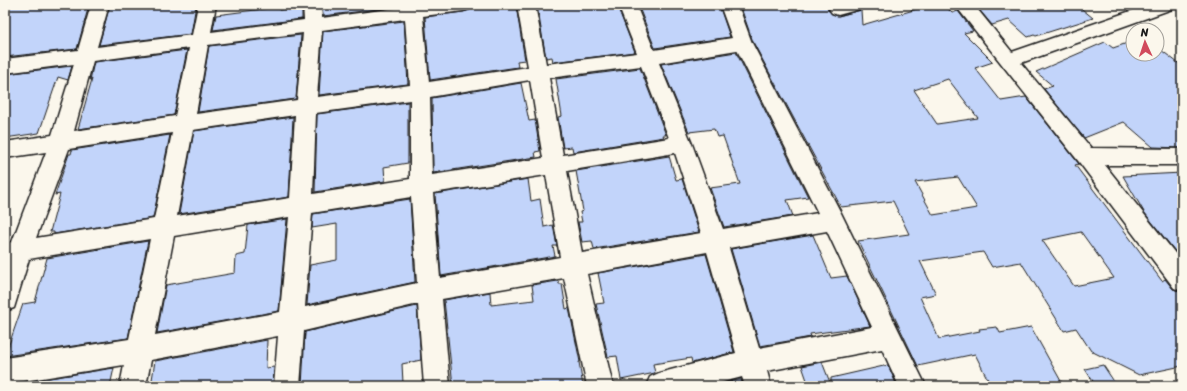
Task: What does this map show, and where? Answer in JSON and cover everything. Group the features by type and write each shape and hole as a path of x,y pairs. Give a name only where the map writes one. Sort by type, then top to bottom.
{"street":[{"path":"5,300 13,251 61,141 100,5"},
{"path":"132,386 207,5"},
{"path":"5,66 200,40 312,15 463,5"},
{"path":"526,5 573,266 600,386"},
{"path":"627,5 682,144 715,240 758,386"},
{"path":"729,5 743,43 833,220 913,386"},
{"path":"964,5 1086,156 1182,280"},
{"path":"1009,60 1166,5"},
{"path":"413,8 420,91 421,185 428,291 437,386"},
{"path":"287,386 301,204 312,15"},
{"path":"5,150 184,123 420,91 538,72 649,58 743,43"},
{"path":"13,251 682,144"},
{"path":"1086,156 1182,157"},
{"path":"5,371 139,350 291,322 428,291 833,220"},
{"path":"659,386 751,362 888,336"}],"building":[{"path":"5,5 89,5 77,49 5,57"},
{"path":"110,5 196,5 191,34 99,45"},
{"path":"322,5 344,5 344,8 366,5 402,6 323,16"},
{"path":"473,5 499,5 499,8 516,6 525,60 517,61 518,67 430,80 425,17 463,12 470,10"},
{"path":"537,5 617,5 635,52 553,62 552,57 546,58"},
{"path":"638,5 719,5 730,37 655,48"},
{"path":"740,5 830,5 828,10 832,14 838,16 861,10 862,25 931,5 944,5 952,13 958,11 973,31 964,33 993,62 975,68 1001,101 1026,97 1079,164 1075,165 1162,281 1165,279 1173,289 1182,292 1182,366 1139,375 1091,351 1076,328 1064,331 1021,262 992,267 983,252 920,261 936,294 920,297 939,339 980,331 979,329 997,327 1000,333 1031,327 1062,383 1043,386 991,386 975,354 918,366 858,241 909,234 893,201 841,207 753,42","holes":["948,79 978,118 937,124 914,90","958,177 977,208 933,215 915,182","1081,232 1114,278 1074,286 1042,240"]},
{"path":"1077,5 1093,18 1036,36 1034,35 1028,37 1009,20 992,25 976,6"},
{"path":"279,7 279,10 302,7 302,19 213,30 216,15"},
{"path":"404,21 408,84 319,95 323,31"},
{"path":"301,35 296,99 198,112 209,46"},
{"path":"1105,42 1113,48 1125,44 1125,62 1165,62 1165,53 1182,66 1182,148 1153,147 1124,122 1084,138 1044,89 1053,86 1036,72"},
{"path":"187,50 174,115 78,129 92,79 90,80 94,62"},
{"path":"736,52 808,197 787,200 793,216 724,227 710,188 740,184 723,136 717,137 714,129 689,132 661,64"},
{"path":"72,66 68,80 58,77 39,133 5,138 5,74"},
{"path":"640,68 666,135 663,135 664,137 573,152 572,147 563,148 558,117 562,116 556,79"},
{"path":"521,83 529,121 535,120 540,151 535,152 536,157 433,173 432,98"},
{"path":"408,102 408,163 384,167 385,181 315,192 317,114"},
{"path":"293,117 289,197 179,214 194,131"},
{"path":"170,135 153,218 54,234 54,232 50,232 60,194 55,195 69,154 71,154 72,150"},
{"path":"669,156 676,180 682,179 699,232 594,249 592,241 582,242 578,222 582,222 580,212 583,211 576,171"},
{"path":"1182,173 1182,260 1144,212 1123,176"},
{"path":"528,179 531,201 540,199 544,227 553,225 557,246 553,246 555,256 441,276 435,194"},
{"path":"410,199 415,282 307,305 310,265 337,260 337,224 312,228 313,214"},
{"path":"287,219 279,311 157,333 166,285 235,273 236,256 245,254 248,225"},
{"path":"813,235 831,278 847,276 870,326 810,334 811,337 760,346 731,249"},
{"path":"148,241 128,338 5,356 23,304 35,302 47,258"},
{"path":"706,254 734,352 692,363 691,358 653,364 655,373 621,380 617,356 608,357 596,304 604,303 598,273"},
{"path":"558,281 559,284 562,284 566,309 569,308 580,362 583,386 453,386 444,300 490,292 491,305 534,300 532,285"},
{"path":"417,306 421,360 402,364 403,383 388,386 302,386 305,332"},
{"path":"267,340 266,368 274,367 273,386 151,386 155,361"},
{"path":"822,362 831,385 831,378 888,365 897,386 809,386 802,366"},
{"path":"1103,365 1117,386 1096,386 1085,369"},
{"path":"114,368 110,386 5,386 5,385"},
{"path":"741,379 743,386 714,386"}]}
